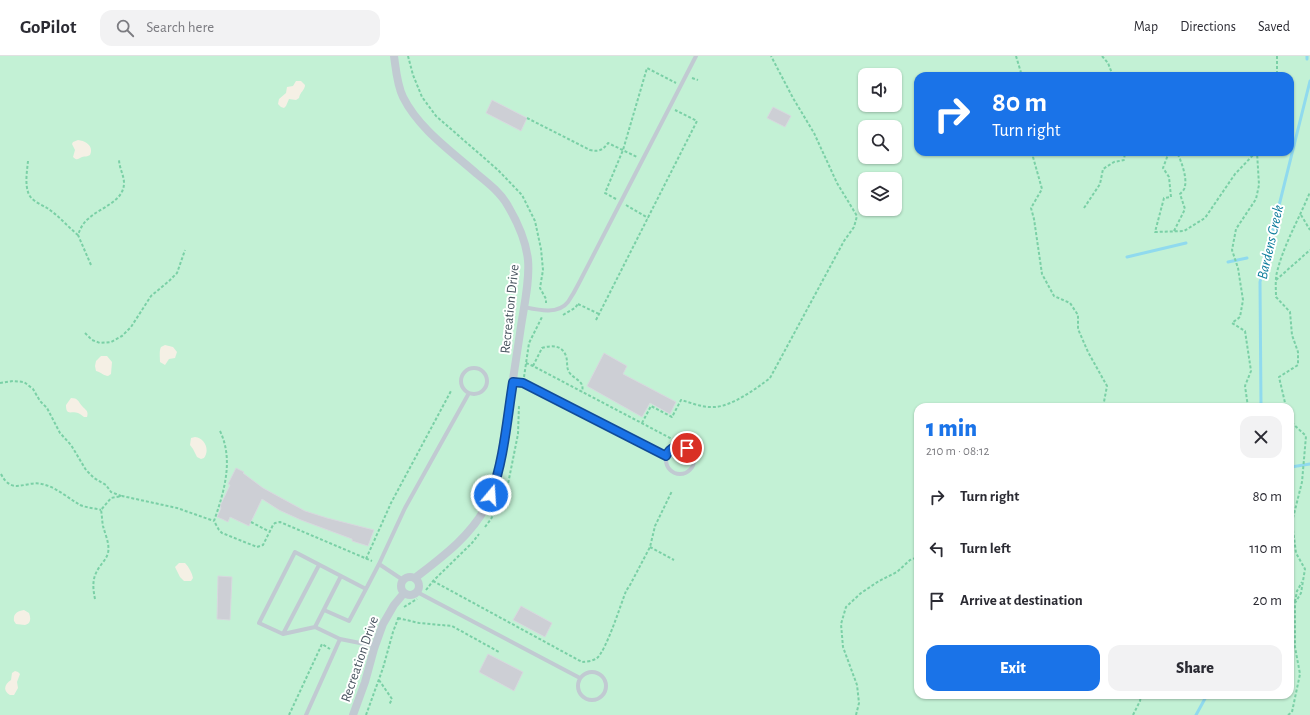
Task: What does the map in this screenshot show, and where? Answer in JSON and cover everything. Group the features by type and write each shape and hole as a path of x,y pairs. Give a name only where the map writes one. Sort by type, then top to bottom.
{"street":[{"name":"Recreation Drive","path":"394,56 397,77 403,97 414,115 428,130 495,189 517,222 524,242 528,261 524,307 513,382 495,485 487,505 465,537 448,553 414,578"},
{"path":"409,577 414,578 419,585 417,592 411,595 404,594 401,587 403,580 409,577"},
{"name":"Recreation Drive","path":"353,715 383,624 394,604 404,594"}],"lane":[{"path":"524,307 545,310 560,309 568,303 696,56"},
{"path":"474,368 484,373 487,378 487,384 485,389 480,393 469,393 464,390 462,379 464,373 474,368"},
{"path":"513,382 523,383 666,456"},
{"path":"324,610 349,621 379,564 405,508 469,393"},
{"path":"674,446 683,446 693,455 693,463 685,473 672,472 666,465 666,456 670,449 674,446"},
{"path":"366,589 295,552 259,623 282,634 315,626 340,639 375,646"},
{"path":"379,564 403,580"},
{"path":"282,634 319,565"},
{"path":"315,626 342,576"},
{"path":"417,592 580,678"},
{"path":"306,715 340,639"},
{"path":"591,671 599,674 605,680 604,693 592,700 584,697 578,691 578,682 580,678 583,674 591,671"}],"path":[{"path":"642,422 651,406 672,417 681,400 704,406 716,407 728,404 756,389 770,378 844,241 854,227 857,216 837,183 814,133 793,98 771,56"},
{"path":"1016,56 1021,72"},
{"path":"1102,56 1108,63 1111,72"},
{"path":"1277,56 1277,72"},
{"path":"648,218 605,193 623,150 646,68 680,85"},
{"path":"596,320 697,121 669,107"},
{"path":"527,118 590,150 595,151 603,149 608,143 642,159"},
{"path":"1033,156 1042,189 1031,208 1042,274 1054,296 1070,303 1078,315 1078,329 1088,352 1107,386 1104,403"},
{"path":"1084,208 1100,184 1103,169 1114,162 1124,160 1124,156"},
{"path":"1168,156 1163,168 1169,176 1170,197 1164,198 1155,232 1184,231 1205,218 1235,174 1253,156"},
{"path":"1174,231 1184,209 1180,194 1185,188 1185,180 1178,156"},
{"path":"1247,403 1245,386 1251,371 1245,331 1232,323 1240,317 1243,300 1238,268 1232,250 1236,229 1256,199 1259,185 1257,156"},
{"path":"78,235 87,220 114,202 121,194 124,184 119,167 119,159"},
{"path":"28,161 28,193 35,201 60,218 78,235 92,265"},
{"path":"1285,403 1279,377 1298,366 1298,352 1292,335 1290,312 1276,297 1276,274 1286,246 1310,192"},
{"path":"1301,215 1310,230"},
{"path":"86,333 92,340 100,343 110,342 122,336 131,327 151,296 177,273 185,250"},
{"path":"1276,280 1310,250"},
{"path":"570,299 599,314"},
{"path":"523,383 529,343 545,310"},
{"path":"533,366 542,348 556,346 563,350 566,357 567,368 571,374 581,381 583,387 582,392"},
{"path":"526,363 642,422 672,439"},
{"path":"0,383 13,381 24,382 32,389 47,408 60,434 71,445 86,470 94,478 106,485 111,492 150,503 164,504 214,521 222,533 256,547 263,545 275,523 284,523 379,564"},
{"path":"366,558 391,503 451,391"},
{"path":"1294,425 1306,436 1302,482 1294,514"},
{"path":"214,521 227,473 225,441 220,431"},
{"path":"1,474 6,482 11,485 18,487 40,483 81,505 101,510"},
{"path":"433,581 582,662 597,658 605,645 626,591 650,547 655,526 672,491"},
{"path":"95,599 93,590 94,580 97,571 104,562 108,552 108,539 103,525 101,510 111,498 122,496"},
{"path":"251,522 270,532"},
{"path":"1294,538 1296,553 1305,569 1301,593 1295,603"},
{"path":"650,547 674,560"},
{"path":"856,715 859,702 857,685 843,647 841,624 846,607 861,593 897,572 910,560 914,558"},
{"path":"1288,715 1292,712 1300,674 1295,647 1295,603 1297,591 1303,580"},
{"path":"398,618 418,623 452,626 499,652"},
{"path":"290,715 322,644 335,651"},
{"path":"379,680 392,699 389,705"},
{"path":"1133,715 1140,699"}],"green space":[{"path":"0,56 1310,56 1310,715 0,715"}],"sand":[{"path":"296,81 301,81 305,85 299,98 296,100 289,99 284,108 281,107 278,104 279,99 286,93 287,87 293,86"},
{"path":"78,140 88,144 91,149 89,156 78,159 73,157 75,150 72,144"},
{"path":"165,345 173,347 177,352 175,358 169,359 165,365 160,362 160,350 161,347"},
{"path":"101,356 107,356 112,362 111,374 108,376 96,371 96,361"},
{"path":"71,398 79,401 86,410 87,417 84,417 76,412 67,411 66,405"},
{"path":"191,438 199,438 206,445 207,451 204,458 201,459 197,457 190,445"},
{"path":"179,563 185,563 188,566 193,578 191,581 184,581 180,577 175,567"},
{"path":"24,610 29,613 29,622 25,625 16,624 14,621 15,615 17,612"},
{"path":"15,671 20,674 17,682 18,688 14,695 10,695 6,691 5,687 11,680 12,673"}],"building":[{"path":"492,100 527,118 521,131 486,113"},
{"path":"773,107 791,116 785,127 767,118"},
{"path":"604,353 627,366 623,374 676,402 670,414 650,403 642,417 587,386"},
{"path":"236,468 244,472 243,473 263,488 305,511 374,530 368,546 301,520 279,510 262,499 249,526 230,517 228,522 217,517 221,508 220,506 230,485 228,484"},
{"path":"218,576 232,577 230,620 217,619"},
{"path":"521,606 552,623 545,637 513,620"},
{"path":"488,654 523,672 514,691 479,672"}],"waterway":[{"name":"Bardens Creek","path":"1294,145 1310,81"},
{"name":"Bardens Creek","path":"1261,403 1260,282 1291,156"},
{"path":"1127,257 1186,243"},
{"path":"1228,262 1247,258"},
{"path":"1294,467 1310,464"},
{"name":"Bardens Creek","path":"1196,715 1205,699"}],"route":[{"path":"491,495 495,485 500,462 513,382 523,383 666,456 670,449 674,446 683,446 687,448"}]}
